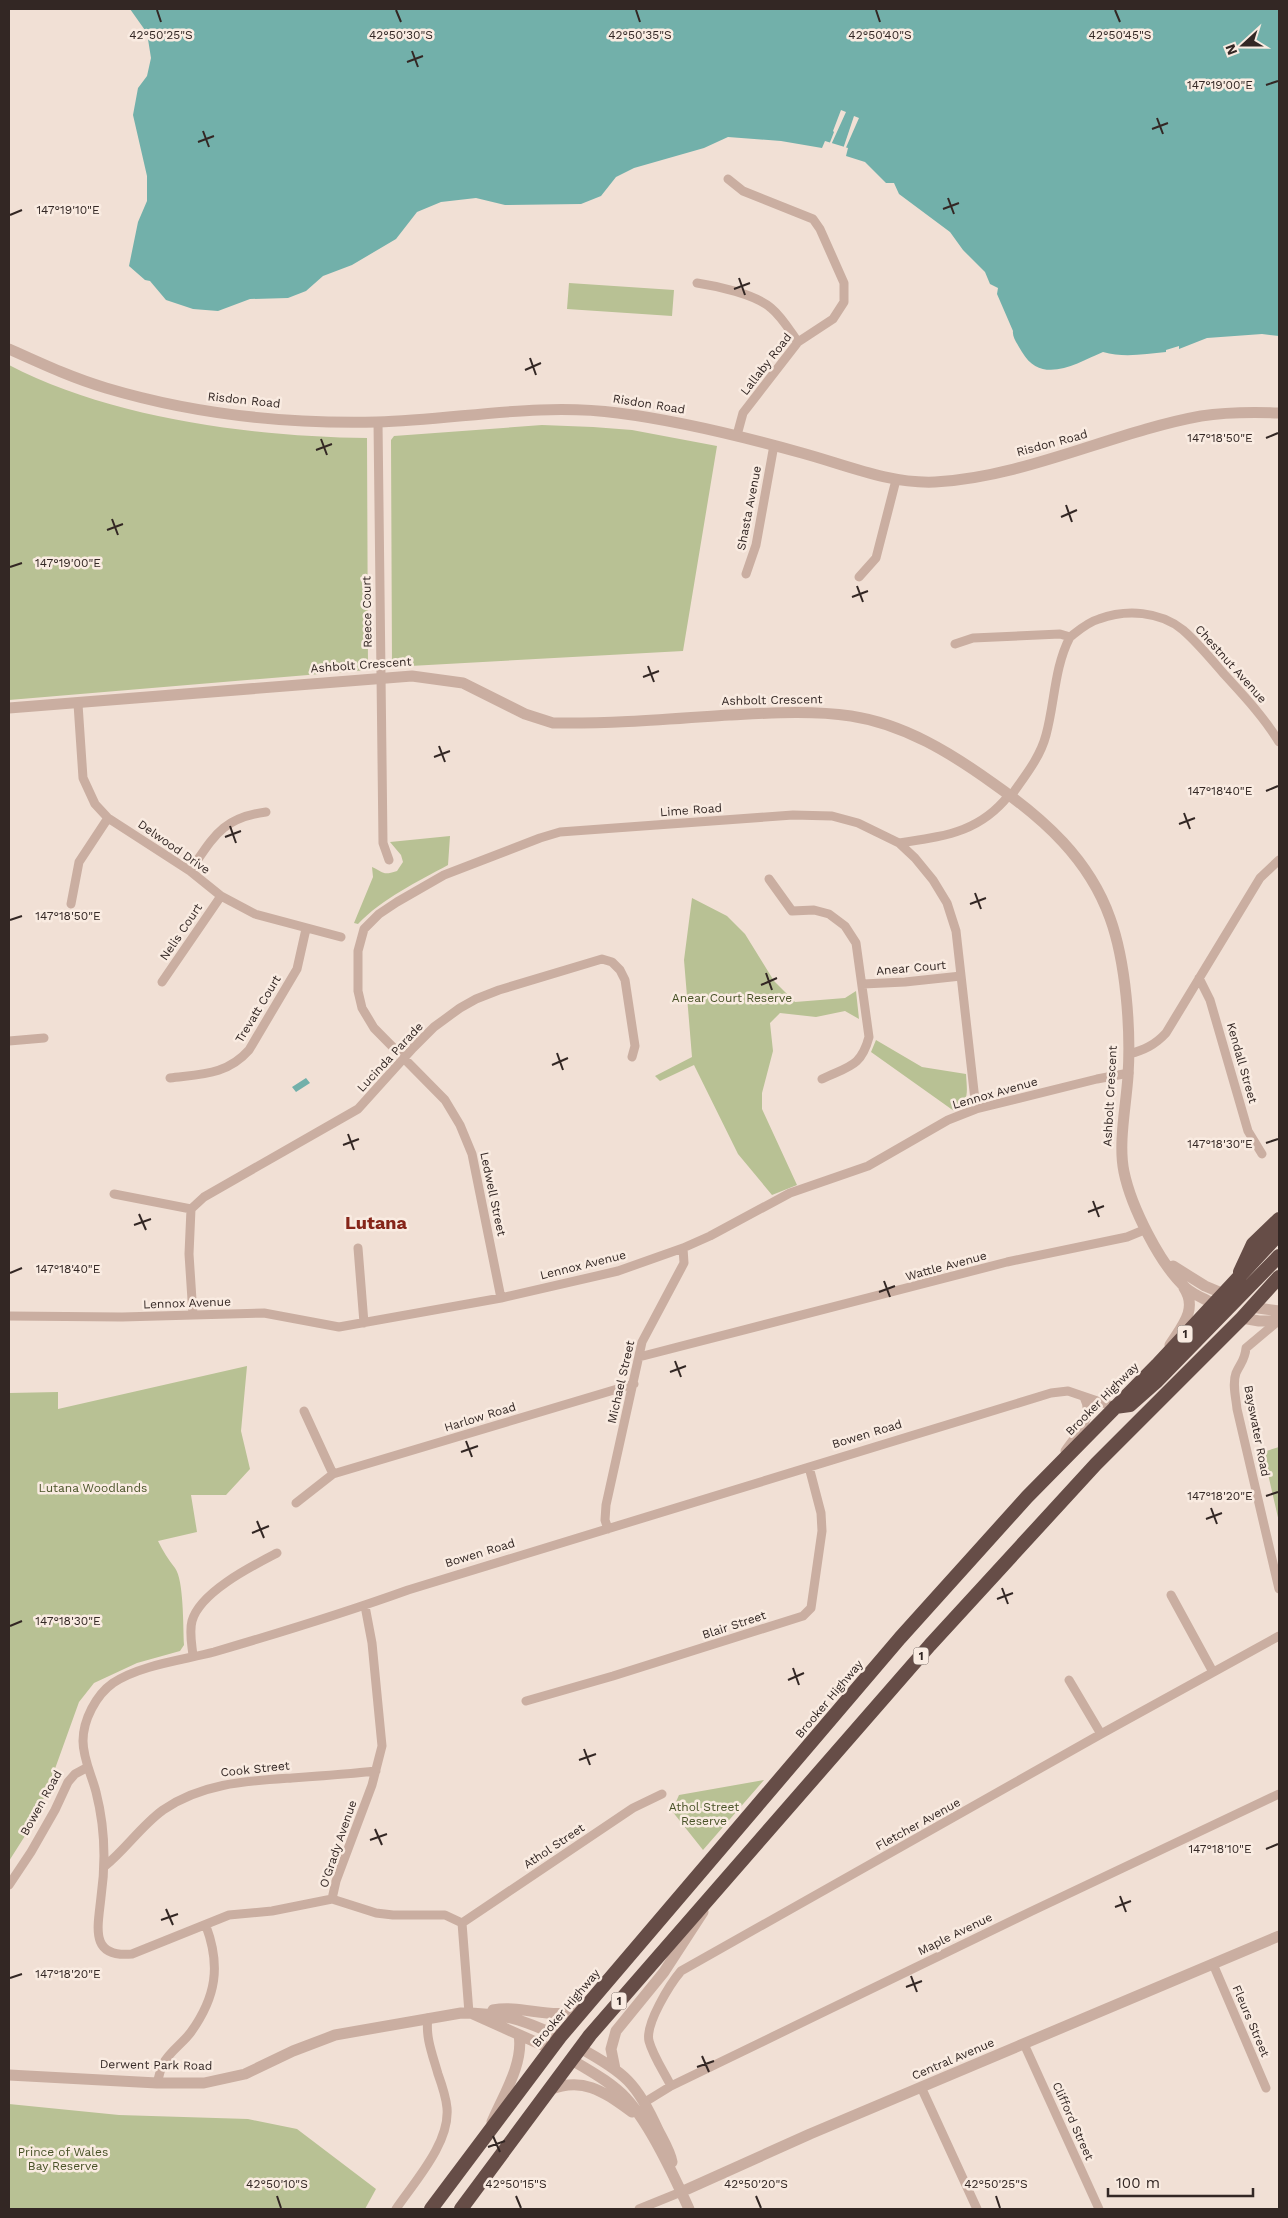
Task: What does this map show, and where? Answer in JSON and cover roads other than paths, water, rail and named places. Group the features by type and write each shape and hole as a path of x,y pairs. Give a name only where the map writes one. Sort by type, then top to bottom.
{"highway":[{"path":"1236,1282 1253,1244 1279,1219"},
{"name":"Brooker Highway","path":"431,2209 560,2037 900,1638 1052,1471 1157,1365 1225,1302 1236,1282 1279,1234"},
{"path":"1115,1407 1130,1405 1141,1396 1225,1302 1279,1256"},
{"name":"1","path":"461,2209 580,2048 635,1982 710,1899 930,1645 1096,1464 1247,1312 1279,1277"},
{"path":"1225,1302 1247,1312"},
{"name":"Derwent Park Road","path":"560,2037 580,2048"},
{"name":"Derwent Park Road","path":"551,2049 572,2060"}],"street":[{"name":"Lallaby Road","path":"728,179 743,191 813,219 820,229 844,283 844,302 838,315 798,342 744,413 738,435"},
{"path":"697,283 720,286 762,302 776,313 798,342"},
{"name":"Risdon Road","path":"9,349 82,380 171,404 239,415 304,420 378,422 522,410 555,409 613,412 645,416 738,435 896,480 934,482 988,474 1040,462 1161,426 1202,416 1236,412 1279,413"},
{"name":"Reece Court","path":"378,422 383,843 390,860"},
{"name":"Shasta Avenue","path":"746,574 756,545 774,445"},
{"path":"859,577 876,558 896,480"},
{"name":"Chestnut Avenue","path":"1070,637 1087,624 1112,615 1138,613 1168,620 1181,628 1196,642 1250,702 1279,742"},
{"path":"899,844 963,831 984,820 1010,795 1032,766 1046,737 1056,674 1062,652 1070,637 1060,634 973,638 955,644"},
{"name":"Ashbolt Crescent","path":"9,708 412,676 463,683 525,714 553,723 795,713 852,716 877,722 929,742 1010,795 1059,837 1090,876 1100,894 1111,920 1120,958 1129,1054 1124,1172 1144,1230 1179,1280 1193,1293 1225,1302"},
{"name":"Delwood Drive","path":"78,704 83,778 95,804 108,818 190,872 221,896 255,914 341,937"},
{"path":"190,872 219,830 236,819 250,814 266,812"},
{"name":"Lime Road","path":"404,1059 374,1028 362,1008 357,968 360,940 364,929 379,914 444,875 560,832 793,815 832,816 858,823 899,844 933,880 947,903 956,931 976,1109"},
{"path":"71,904 79,862 108,818"},
{"path":"1129,1054 1142,1051 1160,1040 1260,878 1279,860"},
{"name":"Anear Court","path":"769,880 792,911 814,910 829,914 845,926 856,943 870,1037 865,1052 858,1062 822,1079"},
{"name":"Nelis Court","path":"162,982 221,896"},
{"name":"Trevatt Court","path":"170,1078 222,1070 241,1060 291,980 301,956 306,929"},
{"name":"Lucinda Parade","path":"191,1209 204,1197 358,1109 434,1027 476,999 602,959 612,962 620,970 625,980 635,1046 632,1057"},
{"name":"Anear Court","path":"863,984 961,976"},
{"name":"Kendall Street","path":"1199,978 1210,1000 1248,1131 1262,1154"},
{"path":"9,1041 44,1038"},
{"name":"Ledwell Street","path":"404,1059 445,1100 460,1124 472,1154 501,1298"},
{"name":"Lennox Avenue","path":"9,1316 122,1318 264,1313 339,1327 501,1298 618,1270 683,1248 710,1236 790,1193 868,1166 948,1120 976,1109 1097,1079 1129,1074"},
{"path":"114,1194 191,1209 189,1254 193,1315"},
{"name":"Wattle Avenue","path":"639,1357 1008,1262 1127,1237 1144,1230"},
{"path":"358,1248 364,1324"},
{"name":"Michael Street","path":"608,1529 605,1520 606,1505 639,1357 648,1329 684,1263 683,1248"},
{"name":"Ashbolt Crescent","path":"1165,1261 1225,1302"},
{"path":"1157,1365 1189,1311 1190,1299 1179,1280"},
{"path":"1247,1312 1278,1318"},
{"name":"Bayswater Road","path":"1278,1318 1246,1348 1245,1359 1235,1375 1234,1384 1237,1409 1279,1589"},
{"name":"Harlow Road","path":"296,1504 333,1474 634,1384"},
{"name":"Bowen Road","path":"9,1885 50,1818 68,1782 75,1774 88,1767 83,1741 87,1719 105,1689 120,1679 365,1606 417,1587 1051,1393 1068,1391 1115,1407"},
{"path":"1052,1471 1088,1418 1088,1406 1084,1397"},
{"path":"304,1411 333,1474"},
{"name":"Blair Street","path":"526,1701 613,1676 803,1616 811,1608 822,1531 817,1493 808,1467"},
{"path":"193,1656 191,1628 195,1612 205,1600 248,1568 277,1552"},
{"path":"1171,1595 1214,1672"},
{"name":"O'Grady Avenue","path":"365,1606 371,1636 382,1746 376,1771 336,1881 332,1899 376,1913 393,1915 445,1915 462,1923"},
{"name":"Fletcher Avenue","path":"671,2086 651,2046 649,2033 668,1987 681,1971 1279,1636"},
{"path":"1069,1680 1101,1734"},
{"path":"88,1767 102,1814 105,1866 97,1929 100,1942 106,1951 118,1956 132,1954 206,1926 229,1915 272,1911 332,1899"},
{"name":"Cook Street","path":"105,1866 116,1857 149,1821 164,1810 182,1799 212,1788 249,1781 376,1771"},
{"name":"Athol Street","path":"462,1923 633,1808 662,1794"},
{"name":"Maple Avenue","path":"645,2102 671,2086 1279,1794"},
{"path":"615,2069 611,2050 616,2031 678,1952 710,1899"},
{"path":"462,1923 473,2013 517,2008 562,2015 585,2007"},
{"path":"157,2083 163,2063 190,2033 205,2010 214,1985 216,1962 206,1926"},
{"name":"Central Avenue","path":"639,2209 810,2134 1279,1936"},
{"name":"Fleurs Street","path":"1213,1964 1266,2088"},
{"name":"Derwent Park Road","path":"473,2013 551,2049"},
{"name":"Derwent Park Road","path":"9,2075 157,2083 204,2083 225,2080 245,2074 293,2051 335,2035 428,2018 473,2013 514,2018 560,2037"},
{"path":"396,2209 442,2140 447,2123 447,2107 426,2027 428,2018"},
{"path":"488,2133 517,2060 520,2048 519,2035"},
{"name":"Clifford Street","path":"1024,2044 1099,2209"},
{"name":"Derwent Park Road","path":"580,2048 615,2069 636,2088 645,2102 671,2158 675,2178"},
{"name":"Derwent Park Road","path":"572,2060 607,2082 625,2097 646,2126 675,2178 689,2209"},
{"path":"549,2090 570,2084 593,2088 610,2096 633,2112 646,2126"},
{"path":"921,2087 977,2209"}],"water":[{"path":"130,9 1279,9 1279,336 1262,334 1207,338 1179,349 1179,346 1166,350 1166,352 1127,355 1103,352 1060,369 1039,368 1030,362 1017,344 997,294 998,288 990,284 985,272 963,250 950,232 899,194 894,183 886,183 865,162 846,156 848,148 825,141 822,148 781,141 728,137 704,148 634,168 616,177 601,196 581,204 505,205 476,198 441,202 417,212 396,239 352,265 323,276 306,291 288,298 250,299 218,311 193,309 166,300 150,281 145,280 129,266 138,222 147,201 147,176 133,115 138,88 147,76 151,58 147,33"},
{"path":"306,1078 310,1083 296,1092 292,1087"}],"district":[{"name":"Lutana","path":"376,1223"}],"park label":[{"name":"Anear Court Reserve","path":"732,998"},
{"name":"Lutana Woodlands","path":"93,1488"},
{"name":"Athol Street Reserve","path":"704,1814"},
{"name":"Prince of Wales Bay Reserve","path":"63,2159"}]}
